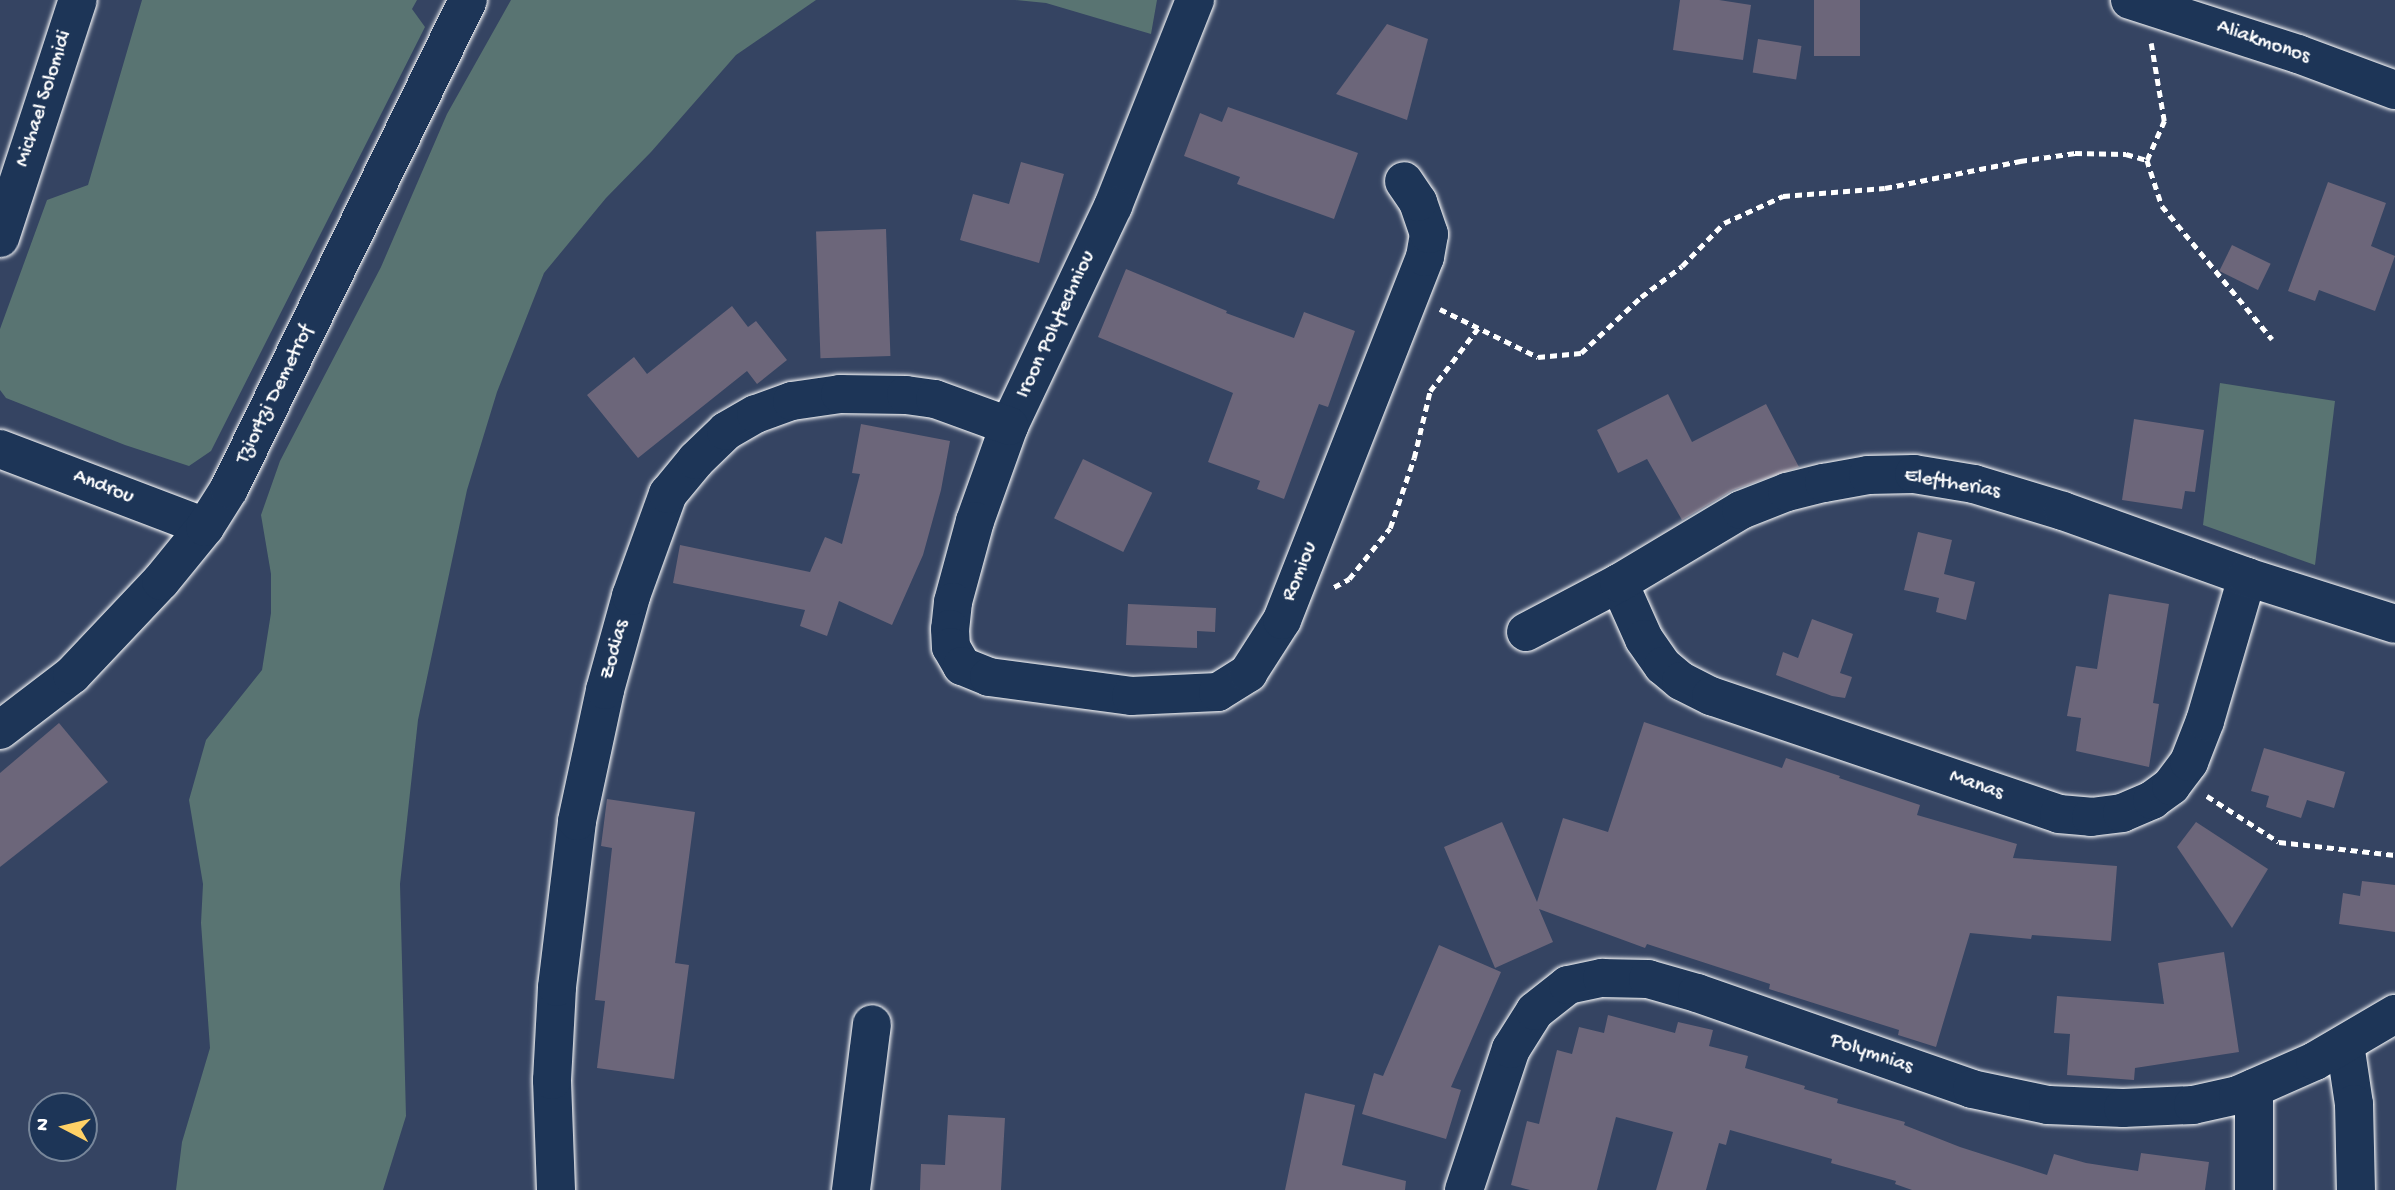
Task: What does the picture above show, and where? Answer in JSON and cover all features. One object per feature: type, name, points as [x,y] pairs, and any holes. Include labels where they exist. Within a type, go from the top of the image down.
[{"type":"street","name":"Michael Solomidi","points":[[0,238],[78,0]]},
{"type":"street","name":"Tziortzi Demetrof","points":[[0,730],[72,675],[161,581],[205,527],[257,438],[468,0]]},
{"type":"street","name":"Iroon Polytechniou","points":[[955,658],[950,629],[953,602],[975,521],[1009,426],[1113,206],[1195,0]]},
{"type":"street","name":"Aliakmonos","points":[[2136,2],[2298,54],[2395,90]]},
{"type":"street","name":"Romiou","points":[[955,658],[962,666],[989,677],[1075,691],[1131,696],[1202,694],[1229,687],[1248,673],[1273,639],[1286,610],[1425,257],[1429,234],[1418,202],[1404,181]]},
{"type":"street","name":"Zodias","points":[[556,1190],[552,1080],[557,987],[577,821],[605,690],[631,596],[668,494],[696,460],[726,431],[756,414],[792,401],[840,394],[906,395],[935,400],[1009,426]]},
{"type":"street","name":"Androu","points":[[0,449],[205,527]]},
{"type":"street","name":"Eleftherias","points":[[1526,632],[1619,583],[1741,510],[1787,492],[1868,475],[1914,474],[1975,484],[2063,511],[2247,578],[2395,624]]},
{"type":"street","name":"Manas","points":[[1619,583],[1644,639],[1663,666],[1681,681],[1711,696],[2059,814],[2091,817],[2122,813],[2152,800],[2171,786],[2189,762],[2205,721],[2247,578]]},
{"type":"street","name":"Polymnias","points":[[1464,1190],[1511,1049],[1535,1011],[1568,985],[1602,978],[1648,979],[1697,993],[1972,1089],[2048,1105],[2123,1108],[2193,1105],[2238,1095],[2315,1061],[2395,1014]]},
{"type":"street","points":[[851,1190],[872,1024]]},
{"type":"street","points":[[2345,1044],[2354,1104],[2356,1190]]},
{"type":"street","points":[[2254,1190],[2255,1088]]},
{"type":"path","points":[[2136,2],[2158,78],[2164,121],[2147,160],[2162,206],[2272,339]]},
{"type":"path","points":[[1411,294],[1538,357],[1581,353],[1641,298],[1682,266],[1724,223],[1783,196],[1885,188],[2075,153],[2126,154],[2147,160]]},
{"type":"path","points":[[1286,610],[1349,579],[1390,528],[1413,458],[1430,391],[1479,327]]},
{"type":"path","points":[[2178,777],[2279,842],[2395,855]]},
{"type":"green space","points":[[142,0],[417,0],[412,9],[425,27],[211,451],[189,466],[125,445],[6,398],[0,390],[0,329],[47,200],[88,185]]},
{"type":"green space","points":[[511,0],[816,0],[736,55],[651,152],[606,198],[544,273],[497,392],[467,490],[418,720],[400,884],[406,1116],[383,1190],[176,1190],[182,1142],[210,1048],[201,923],[203,884],[189,800],[206,740],[262,670],[271,613],[271,574],[261,515],[280,461],[381,267],[447,114]]},
{"type":"green space","points":[[1015,0],[1157,0],[1151,34],[1046,3]]},
{"type":"green space","points":[[2220,383],[2335,401],[2315,565],[2203,525]]},
{"type":"building","points":[[1680,0],[1719,0],[1751,5],[1743,60],[1673,50]]},
{"type":"building","points":[[1814,0],[1860,0],[1860,56],[1814,56]]},
{"type":"building","points":[[1387,24],[1428,39],[1407,120],[1336,94]]},
{"type":"building","points":[[1758,39],[1801,46],[1796,79],[1753,73]]},
{"type":"building","points":[[1228,107],[1358,153],[1334,219],[1237,184],[1240,177],[1184,156],[1200,113],[1222,122]]},
{"type":"building","points":[[1021,162],[1064,174],[1039,263],[960,240],[973,194],[1009,204]]},
{"type":"building","points":[[2328,182],[2386,203],[2371,246],[2395,256],[2375,311],[2319,290],[2315,301],[2288,291]]},
{"type":"building","points":[[886,229],[890,356],[820,358],[816,231]]},
{"type":"building","points":[[2232,245],[2271,264],[2258,290],[2219,271]]},
{"type":"building","points":[[1126,269],[1227,311],[1226,313],[1294,338],[1304,312],[1355,331],[1328,407],[1319,404],[1284,499],[1257,489],[1260,481],[1208,462],[1233,393],[1098,337]]},
{"type":"building","points":[[732,306],[748,327],[756,321],[787,360],[757,384],[747,371],[638,458],[587,395],[634,357],[647,374]]},
{"type":"building","points":[[1668,394],[1692,442],[1766,404],[1799,467],[1733,490],[1682,520],[1647,459],[1618,473],[1597,430]]},
{"type":"building","points":[[2134,419],[2204,430],[2195,492],[2185,491],[2182,509],[2122,500]]},
{"type":"building","points":[[861,424],[950,441],[941,490],[923,555],[892,625],[839,601],[827,636],[800,626],[805,610],[673,583],[680,545],[810,572],[825,537],[842,544],[860,474],[852,473]]},
{"type":"building","points":[[1083,459],[1152,493],[1123,552],[1054,518]]},
{"type":"building","points":[[1918,532],[1952,540],[1944,574],[1975,582],[1966,620],[1936,612],[1939,598],[1904,590]]},
{"type":"building","points":[[2109,594],[2169,604],[2153,703],[2159,704],[2149,767],[2076,751],[2081,718],[2067,716],[2076,666],[2097,669]]},
{"type":"building","points":[[1128,604],[1216,608],[1215,632],[1197,631],[1197,648],[1126,645]]},
{"type":"building","points":[[1812,619],[1853,634],[1840,673],[1852,677],[1845,698],[1832,696],[1776,675],[1783,652],[1798,658]]},
{"type":"building","points":[[1644,722],[1782,768],[1786,758],[1920,805],[1917,815],[2017,844],[2013,858],[2117,866],[2111,941],[2032,935],[2031,939],[1970,933],[1936,1047],[1898,1035],[1899,1030],[1769,989],[1770,984],[1647,944],[1645,948],[1539,909],[1553,942],[1495,968],[1444,847],[1502,822],[1537,902],[1563,818],[1608,832]]},
{"type":"building","points":[[59,723],[108,782],[0,867],[0,773]]},
{"type":"building","points":[[2264,748],[2345,772],[2334,808],[2307,800],[2301,818],[2266,807],[2269,796],[2251,791]]},
{"type":"building","points":[[607,799],[695,812],[675,963],[689,965],[674,1079],[597,1068],[605,1001],[595,1000],[612,848],[601,846]]},
{"type":"building","points":[[2196,822],[2268,869],[2232,928],[2177,847]]},
{"type":"building","points":[[2362,881],[2395,885],[2395,932],[2339,924],[2343,893],[2360,896]]},
{"type":"building","points":[[1439,945],[1501,972],[1451,1087],[1461,1090],[1446,1139],[1362,1114],[1374,1073],[1383,1076]]},
{"type":"building","points":[[2224,952],[2239,1052],[2135,1068],[2134,1080],[2067,1075],[2070,1034],[2054,1033],[2057,996],[2164,1004],[2158,963]]},
{"type":"building","points":[[1608,1015],[1675,1033],[1678,1022],[1713,1030],[1709,1046],[1748,1056],[1745,1068],[1805,1086],[1804,1089],[1838,1099],[1837,1103],[1905,1122],[1904,1125],[1960,1147],[2047,1175],[2054,1154],[2086,1163],[2138,1171],[2141,1153],[2209,1162],[2205,1190],[1912,1190],[1895,1184],[1896,1181],[1831,1163],[1832,1159],[1730,1130],[1726,1145],[1719,1143],[1706,1190],[1656,1190],[1673,1132],[1616,1117],[1597,1190],[1530,1190],[1511,1185],[1527,1121],[1539,1124],[1557,1050],[1572,1054],[1579,1027],[1604,1033]]},
{"type":"building","points":[[1305,1093],[1355,1105],[1342,1165],[1406,1181],[1405,1190],[1285,1190]]},
{"type":"building","points":[[948,1115],[1005,1118],[1001,1190],[920,1190],[921,1164],[945,1165]]}]
